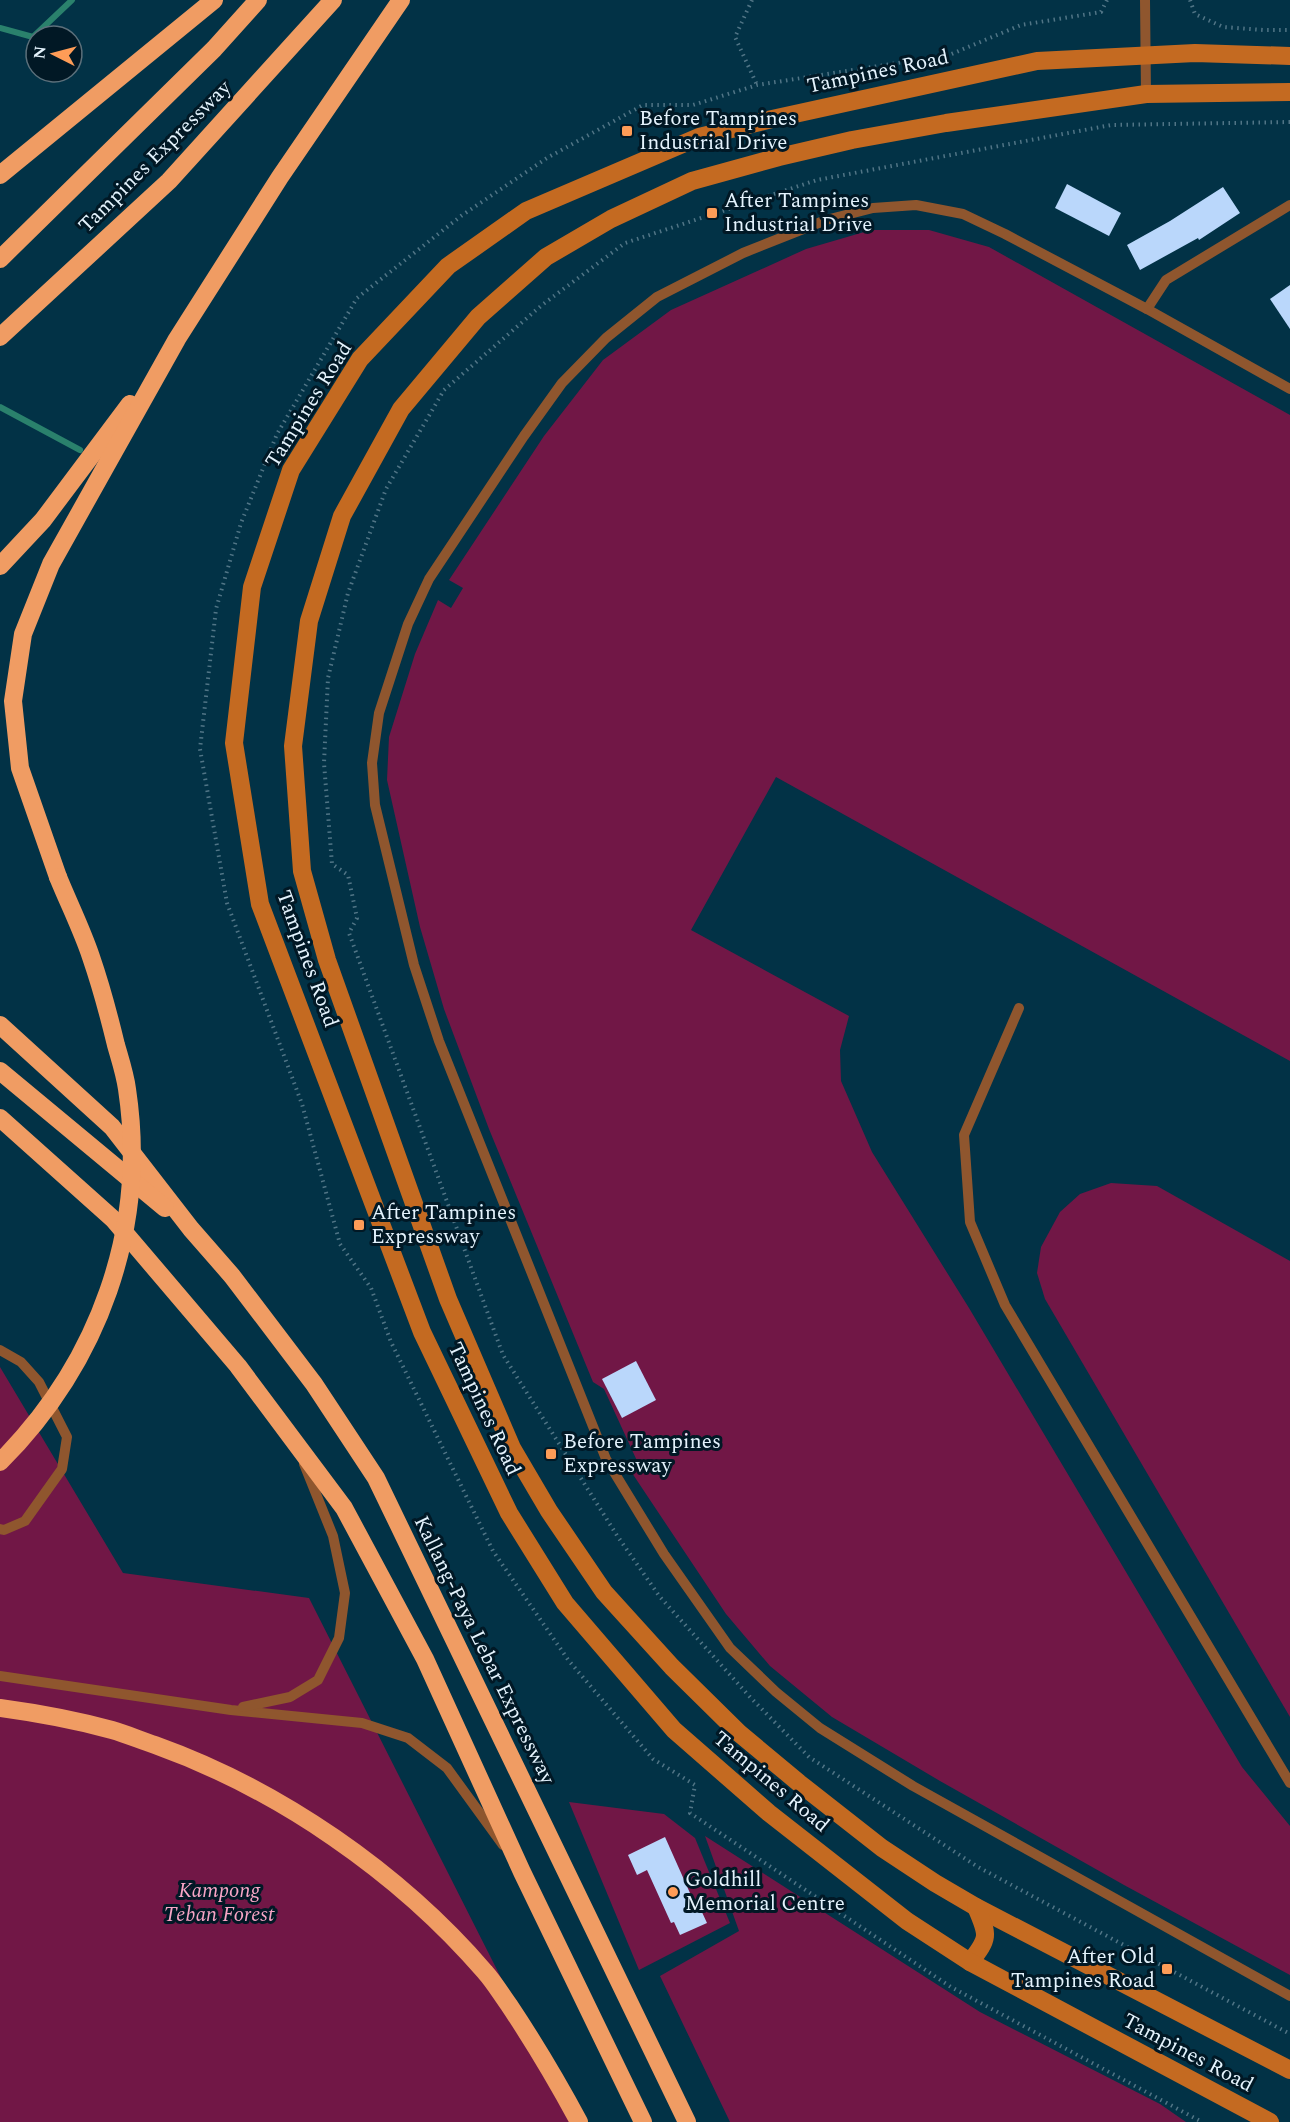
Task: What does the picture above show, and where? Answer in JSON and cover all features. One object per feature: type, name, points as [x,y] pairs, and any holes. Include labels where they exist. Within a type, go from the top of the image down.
[{"type":"highway","points":[[0,176],[9,160],[214,0]]},
{"type":"highway","name":"Tampines Expressway","points":[[0,259],[214,50],[258,0]]},
{"type":"highway","name":"Tampines Expressway","points":[[0,337],[169,181],[333,0]]},
{"type":"highway","points":[[0,1462],[27,1435],[67,1377],[102,1311],[121,1251],[132,1186],[132,1131],[127,1087],[91,957],[58,878],[20,768],[14,701],[23,634],[51,564],[177,339],[280,177],[401,0]]},
{"type":"highway","points":[[0,566],[54,506],[177,339]]},
{"type":"highway","points":[[0,1025],[112,1127],[191,1229]]},
{"type":"highway","points":[[0,1071],[191,1229]]},
{"type":"highway","points":[[4,1122],[113,1219],[238,1365],[344,1508],[425,1659],[522,1872],[643,2122]]},
{"type":"highway","name":"Kallang-Paya Lebar Expressway","points":[[191,1229],[232,1276],[314,1384],[376,1478],[687,2122]]},
{"type":"highway","points":[[0,1708],[34,1712],[113,1730],[186,1756],[253,1787],[349,1847],[433,1918],[486,1972],[539,2049],[579,2122]]},
{"type":"main road","name":"Tampines Road","points":[[1270,2122],[970,1962],[907,1921],[769,1813],[674,1730],[565,1603],[509,1513],[422,1332],[260,904],[234,743],[252,587],[291,470],[360,359],[448,266],[526,211],[699,137],[1037,61],[1195,53],[1290,56]]},
{"type":"main road","name":"Tampines Road","points":[[1290,92],[1146,94],[946,123],[779,157],[692,181],[611,219],[546,257],[478,317],[401,409],[342,516],[309,621],[292,746],[302,871],[327,960],[448,1299],[512,1448],[549,1511],[604,1592],[672,1667],[739,1733],[882,1848],[976,1907],[1290,2070]]},
{"type":"main road","points":[[970,1962],[985,1943],[985,1930],[976,1907]]},
{"type":"lane","points":[[1145,0],[1146,94]]},
{"type":"lane","points":[[1290,389],[1147,309],[1016,239],[963,214],[916,205],[873,208],[826,220],[743,253],[657,297],[606,338],[562,383],[429,579],[408,624],[379,712],[372,763],[375,805],[414,965],[439,1041],[606,1459],[664,1554],[730,1648],[776,1692],[820,1728],[913,1786],[1290,1996]]},
{"type":"lane","points":[[1147,309],[1166,280],[1290,206]]},
{"type":"lane","points":[[1019,1008],[964,1135],[970,1222],[1005,1305],[1290,1783]]},
{"type":"lane","points":[[0,1350],[21,1362],[39,1382],[68,1437],[63,1469],[26,1521],[4,1530],[0,1529]]},
{"type":"lane","points":[[231,1710],[290,1697],[318,1680],[339,1638],[345,1593],[333,1536],[296,1445]]},
{"type":"lane","points":[[0,1676],[231,1710],[362,1723],[408,1738],[447,1768],[522,1872]]},
{"type":"path","points":[[752,0],[735,37],[757,85]]},
{"type":"path","points":[[547,158],[643,105],[693,105],[757,85],[949,55],[1021,25],[1101,12],[1107,0]]},
{"type":"path","points":[[1190,0],[1195,14],[1223,27],[1290,30]]},
{"type":"path","points":[[1290,122],[1112,125],[817,180],[625,243],[542,305],[444,390],[386,489],[348,593],[328,678],[324,763],[332,864],[348,875],[357,918],[349,933],[503,1355],[618,1537],[660,1597],[750,1697],[809,1756],[978,1868],[1290,2034]]},
{"type":"path","points":[[391,1342],[493,1551],[569,1661],[653,1759],[695,1785],[690,1814],[951,1987],[1202,2122]]},
{"type":"green space","points":[[871,230],[929,230],[989,247],[1290,415],[1290,1061],[776,777],[691,930],[849,1016],[840,1050],[841,1081],[872,1152],[969,1308],[1242,1767],[1290,1826],[1290,1975],[1124,1885],[832,1717],[770,1666],[726,1614],[632,1473],[638,1463],[604,1389],[593,1382],[489,1129],[444,1009],[420,927],[387,780],[389,737],[415,654],[438,600],[451,608],[463,588],[449,580],[544,436],[603,360],[671,310],[806,249]]},
{"type":"green space","points":[[1111,1183],[1157,1186],[1290,1261],[1290,1717],[1045,1299],[1037,1273],[1041,1247],[1060,1212],[1080,1194]]},
{"type":"green space","name":"Kampong Teban Forest","points":[[0,1367],[123,1573],[309,1598],[574,2122],[0,2122]]},
{"type":"green space","points":[[569,1802],[664,1814],[695,1838],[730,1923],[639,1970]]},
{"type":"green space","points":[[705,1836],[980,2012],[1160,2104],[1186,2122],[730,2122],[660,1976],[739,1931]]},
{"type":"building","points":[[1067,184],[1121,213],[1109,236],[1055,208]]},
{"type":"building","points":[[1223,187],[1240,213],[1199,240],[1198,238],[1140,270],[1127,245]]},
{"type":"building","points":[[1290,285],[1290,329],[1270,299]]},
{"type":"building","points":[[636,1361],[656,1400],[622,1418],[602,1379]]},
{"type":"building","name":"Goldhill Memorial Centre","points":[[665,1837],[698,1911],[701,1910],[707,1923],[680,1935],[674,1922],[671,1923],[647,1870],[637,1875],[628,1855]]},
{"type":"waterway","points":[[0,28],[33,37],[72,0]]},
{"type":"waterway","points":[[0,407],[80,450]]},
{"type":"place","name":"Before Tampines Industrial Drive","points":[[627,131]]},
{"type":"place","name":"After Tampines Industrial Drive","points":[[712,213]]},
{"type":"place","name":"After Tampines Expressway","points":[[359,1225]]},
{"type":"place","name":"Before Tampines Expressway","points":[[551,1454]]},
{"type":"place","name":"Goldhill Memorial Centre","points":[[673,1892]]},
{"type":"place","name":"After Old Tampines Road","points":[[1167,1969]]}]
